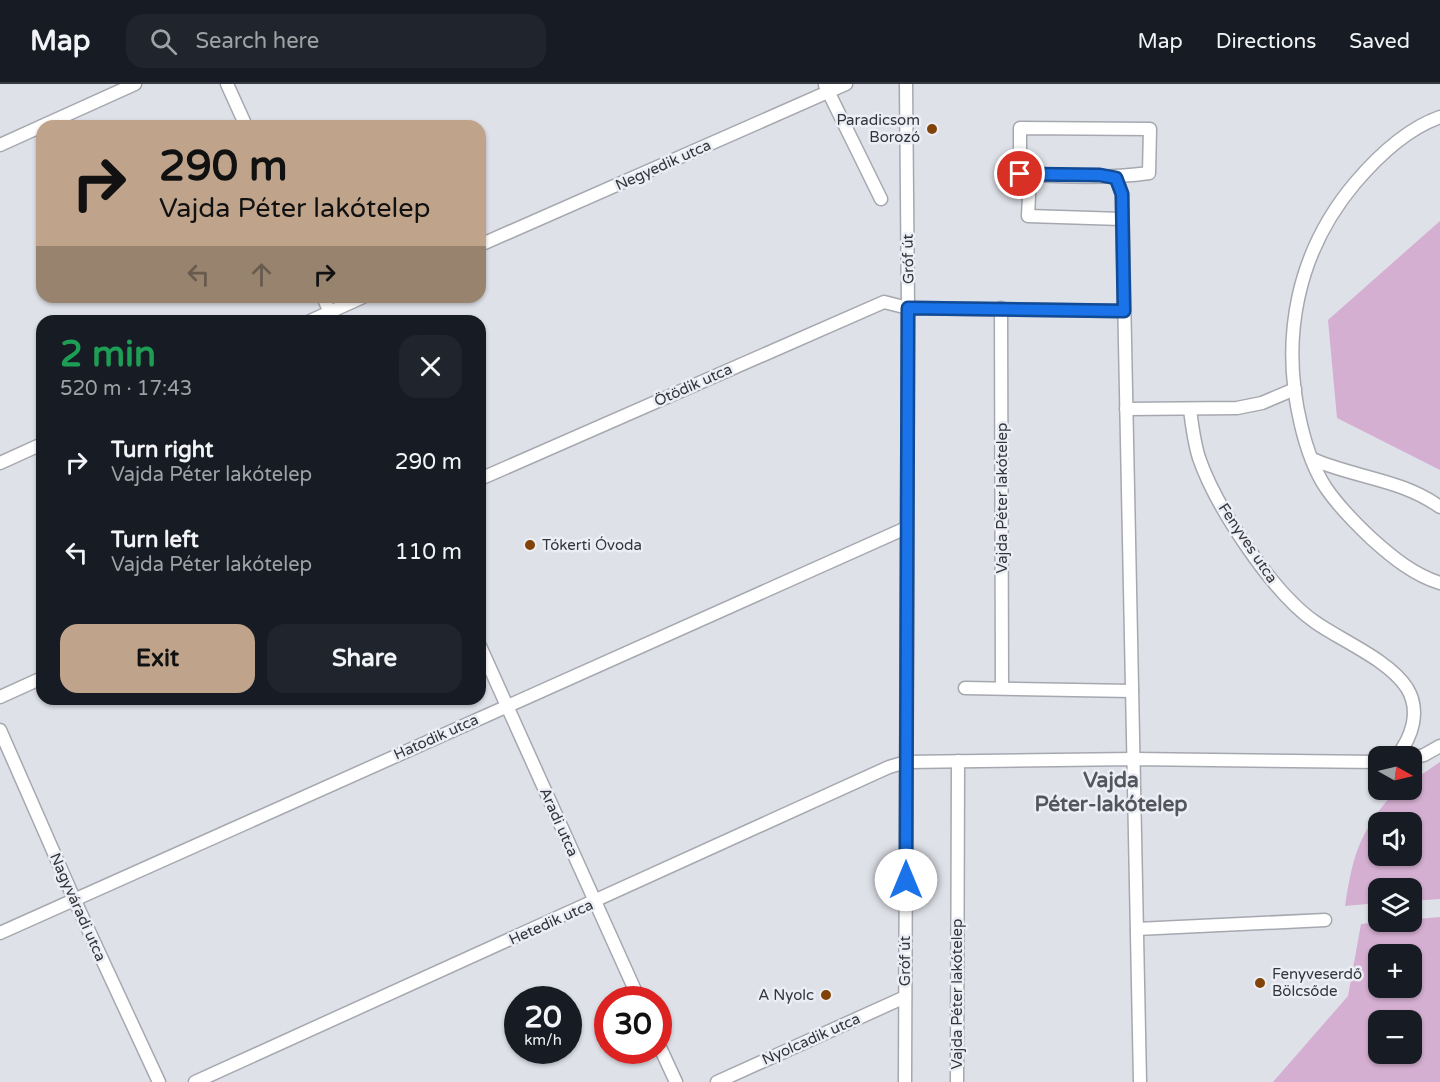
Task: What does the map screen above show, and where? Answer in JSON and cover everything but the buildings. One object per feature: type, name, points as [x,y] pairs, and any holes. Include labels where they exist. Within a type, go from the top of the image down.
[{"type":"street","points":[[55,120],[135,84]]},
{"type":"street","points":[[227,84],[243,120]]},
{"type":"street","name":"Negyedik utca","points":[[486,242],[826,88],[846,84]]},
{"type":"street","name":"Gróf út","points":[[905,1082],[908,308],[906,84]]},
{"type":"street","points":[[826,88],[881,199]]},
{"type":"street","points":[[1440,117],[1397,141],[1367,169],[1340,201],[1318,235],[1304,269],[1294,313],[1291,358],[1307,447],[1325,487],[1358,526],[1392,556],[1429,579],[1440,583]]},
{"type":"street","points":[[1020,128],[1150,129],[1149,173],[1116,178],[1100,175],[1020,174],[1020,128]]},
{"type":"street","points":[[0,145],[36,129]]},
{"type":"street","points":[[1029,175],[1028,216],[1122,219]]},
{"type":"street","points":[[1116,178],[1122,194],[1140,1082]]},
{"type":"street","name":"Ötödik utca","points":[[486,476],[884,302],[908,308]]},
{"type":"street","points":[[334,315],[353,303]]},
{"type":"street","points":[[908,308],[1124,311]]},
{"type":"street","name":"Vajda Péter lakótelep","points":[[1001,308],[1002,688]]},
{"type":"street","points":[[1126,409],[1237,408],[1262,403],[1295,389]]},
{"type":"street","name":"Fenyves utca","points":[[1190,409],[1193,438],[1200,460],[1220,502],[1254,555],[1282,592],[1311,620],[1394,672],[1408,690],[1414,707],[1413,729],[1405,746]]},
{"type":"street","points":[[0,463],[36,447]]},
{"type":"street","points":[[1312,459],[1337,470],[1397,483],[1421,494],[1440,507]]},
{"type":"street","name":"Hatodik utca","points":[[0,933],[906,528]]},
{"type":"street","name":"Aradi utca","points":[[486,659],[633,986]]},
{"type":"street","points":[[0,697],[36,681]]},
{"type":"street","points":[[965,688],[1132,691]]},
{"type":"street","name":"Nagyváradi utca","points":[[0,730],[75,901],[159,1082]]},
{"type":"street","points":[[1422,756],[1440,746]]},
{"type":"street","points":[[906,762],[1134,759],[1368,762]]},
{"type":"street","name":"Hetedik utca","points":[[195,1082],[889,767],[906,762]]},
{"type":"street","name":"Vajda Péter lakótelep","points":[[957,1082],[958,762]]},
{"type":"street","points":[[1137,929],[1325,920]]},
{"type":"street","name":"Nyolcadik utca","points":[[717,1082],[905,997]]},
{"type":"street","points":[[668,1064],[676,1082]]},
{"type":"shaded area","points":[[1440,221],[1440,470],[1337,418],[1328,320]]},
{"type":"shaded area","points":[[1440,762],[1440,899],[1422,900],[1422,878],[1368,878],[1368,904],[1345,906],[1355,857],[1368,828],[1368,866],[1422,866],[1422,812],[1379,812],[1388,800],[1422,800],[1422,774]]},
{"type":"shaded area","points":[[1440,917],[1440,1082],[1273,1082],[1348,996],[1361,924],[1368,923],[1368,932],[1422,932],[1422,919]]},
{"type":"place","name":"Paradicsom Borozó","points":[[932,129]]},
{"type":"place","name":"Tókerti Óvoda","points":[[530,545]]},
{"type":"place","name":"Fenyveserdő Bölcsőde","points":[[1260,983]]},
{"type":"place","name":"A Nyolc","points":[[826,995]]},
{"type":"district","name":"Vajda Péter-lakótelep","points":[[1111,792]]},
{"type":"route","points":[[906,880],[908,308],[1124,311],[1122,194],[1116,178],[1100,175],[1020,174]]}]
